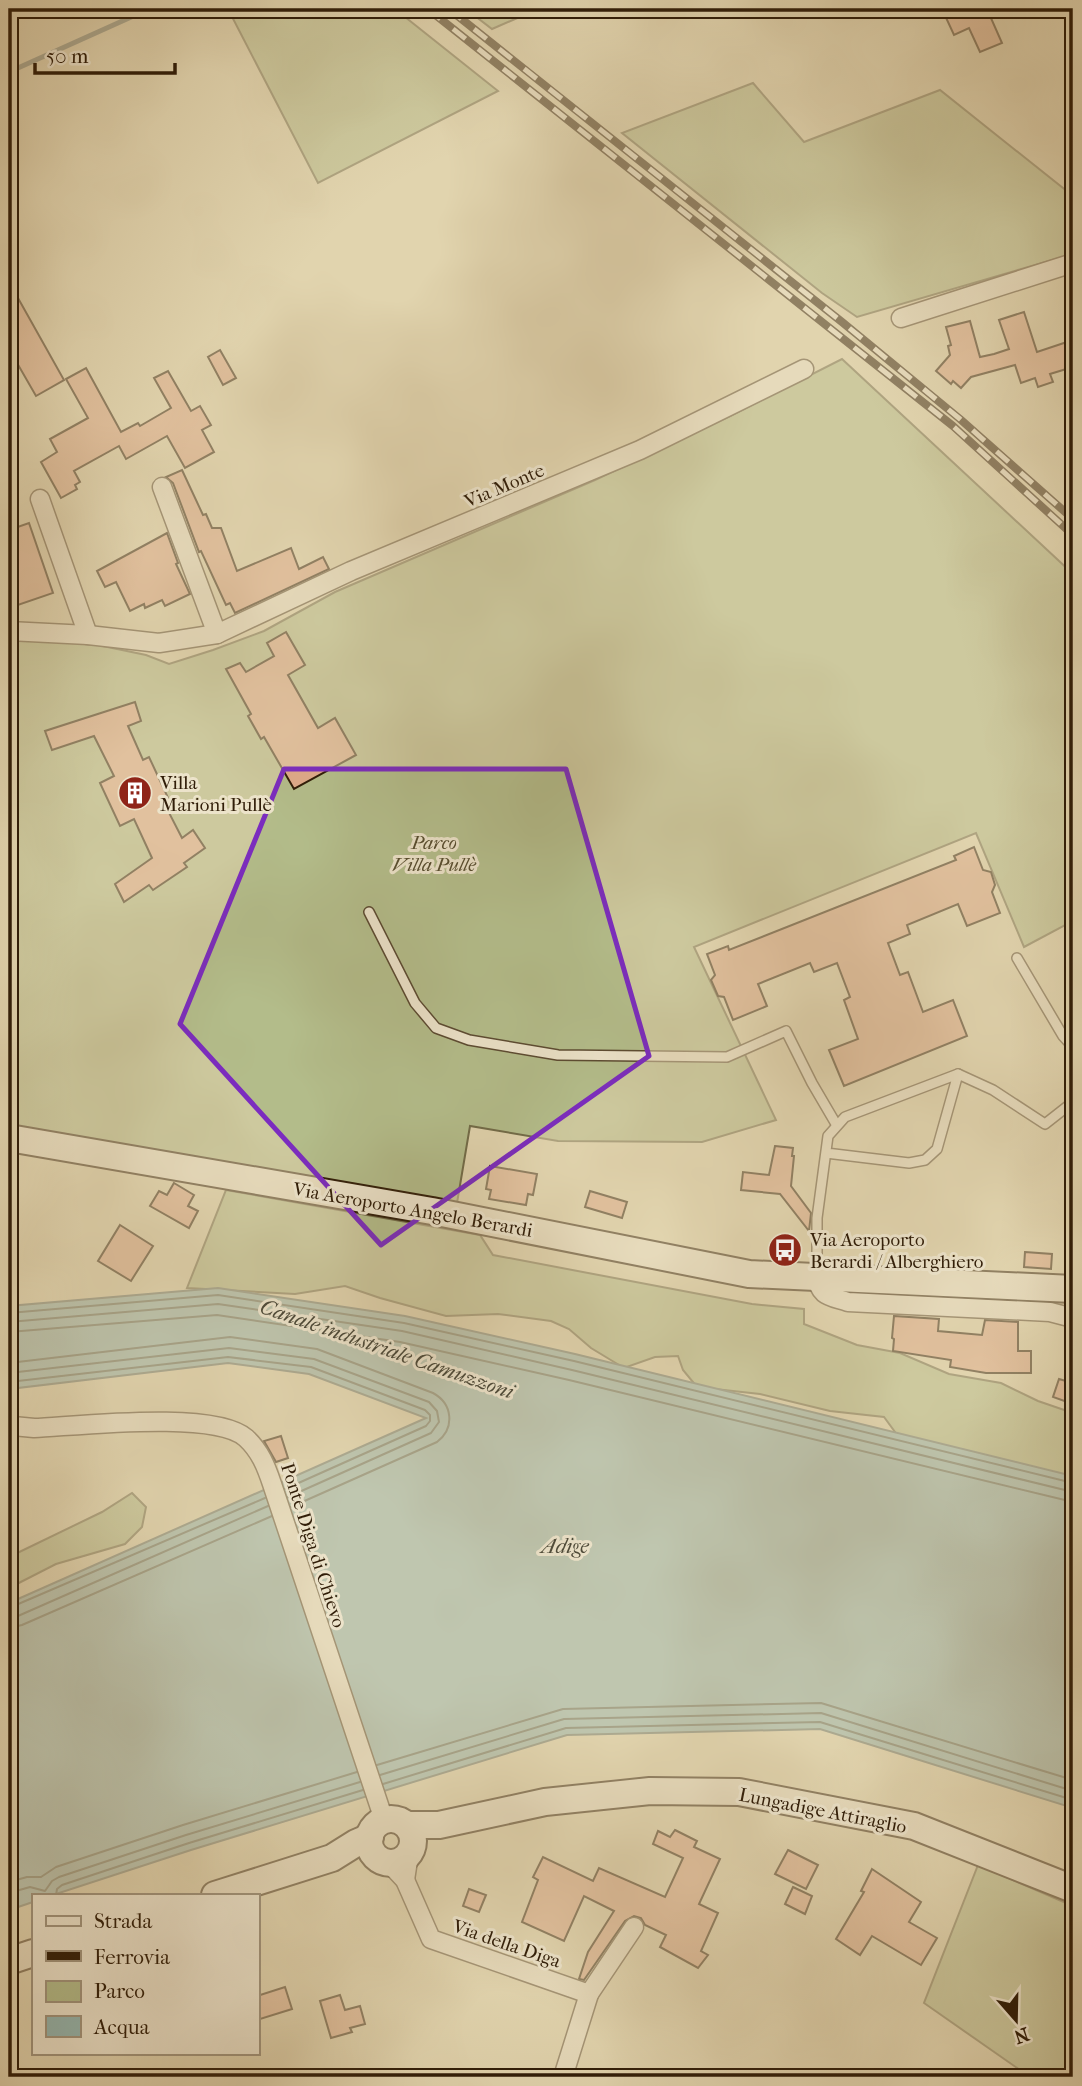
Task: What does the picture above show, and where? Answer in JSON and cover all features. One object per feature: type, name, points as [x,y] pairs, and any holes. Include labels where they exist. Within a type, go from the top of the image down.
[{"type":"street","points":[[901,318],[1073,263]]},
{"type":"street","name":"Via Monte","points":[[9,632],[88,635],[159,643],[217,634],[351,571],[640,450],[804,369]]},
{"type":"street","points":[[162,488],[217,634]]},
{"type":"street","points":[[40,499],[88,635]]},
{"type":"street","name":"Via Aeroporto Angelo Berardi","points":[[9,1138],[432,1211],[749,1274],[1073,1289]]},
{"type":"street","points":[[817,1276],[818,1287],[825,1295],[848,1302],[1050,1312],[1073,1318]]},
{"type":"street","name":"Ponte Diga di Chievo","points":[[9,1422],[13,1426],[34,1428],[203,1423],[244,1436],[263,1457],[393,1843]]},
{"type":"street","name":"Lungadige Attiraglio","points":[[218,1894],[332,1858],[393,1843],[439,1825],[545,1802],[650,1791],[739,1792],[914,1826],[1073,1889]]},
{"type":"street","name":"Via della Diga","points":[[393,1843],[431,1939],[590,1994]]},
{"type":"street","points":[[563,2077],[590,1994],[635,1927]]},
{"type":"street","points":[[9,1961],[32,1953]]},
{"type":"lane","points":[[369,912],[415,1003],[436,1027],[469,1040],[558,1055],[601,1056],[727,1057],[786,1031],[836,1124]]},
{"type":"lane","points":[[1017,958],[1063,1036],[1073,1047]]},
{"type":"lane","points":[[826,1153],[909,1163],[925,1160],[937,1149],[958,1073]]},
{"type":"lane","points":[[817,1276],[817,1218],[828,1136],[845,1117],[958,1073],[993,1090],[1045,1124],[1073,1102]]},
{"type":"highlighted area","points":[[284,769],[566,769],[649,1056],[381,1245],[180,1024]]},
{"type":"green space","points":[[228,9],[395,9],[498,91],[318,183]]},
{"type":"green space","points":[[466,9],[538,9],[492,29]]},
{"type":"green space","points":[[753,83],[804,142],[940,90],[1073,196],[1073,254],[857,317],[822,293],[622,133]]},
{"type":"green space","name":"Parco Villa Pullè","points":[[842,359],[1073,574],[1073,921],[1024,947],[976,833],[694,947],[776,1120],[702,1142],[558,1141],[470,1126],[457,1203],[26,1133],[9,1125],[9,636],[98,645],[146,655],[169,664],[213,650],[264,631],[335,592],[595,480]]},
{"type":"green space","points":[[226,1190],[480,1235],[493,1255],[752,1304],[804,1309],[804,1324],[857,1345],[900,1353],[949,1374],[1001,1383],[1038,1401],[1073,1413],[1073,1515],[906,1447],[884,1417],[830,1411],[760,1394],[697,1387],[683,1370],[678,1356],[655,1357],[624,1368],[591,1348],[569,1329],[551,1321],[498,1314],[446,1316],[345,1286],[295,1294],[187,1288]]},
{"type":"green space","points":[[132,1493],[146,1507],[142,1527],[125,1544],[56,1564],[9,1588],[9,1557],[102,1512]]},
{"type":"green space","points":[[978,1865],[1073,1906],[1073,2077],[1030,2077],[924,2003]]},
{"type":"water","name":"Adige","points":[[218,1288],[405,1316],[575,1354],[1073,1476],[1073,1808],[820,1729],[567,1735],[56,1894],[32,1894],[32,1902],[9,1910],[9,1603],[426,1418],[309,1374],[228,1363],[9,1389],[9,1306]]},
{"type":"building","points":[[942,9],[987,9],[1002,43],[980,52],[969,28],[954,35]]},
{"type":"building","points":[[9,282],[64,380],[36,396],[9,349]]},
{"type":"building","points":[[1024,312],[1037,352],[1073,340],[1073,367],[1050,374],[1053,382],[1038,387],[1035,378],[1021,383],[1015,365],[971,377],[961,388],[953,381],[951,384],[936,371],[950,355],[948,346],[951,345],[946,327],[970,321],[980,357],[1009,349],[999,320]]},
{"type":"building","points":[[220,350],[236,378],[223,385],[208,357]]},
{"type":"building","points":[[86,368],[121,432],[138,423],[140,426],[171,408],[154,378],[168,371],[191,411],[200,406],[211,425],[202,430],[214,452],[185,468],[167,436],[126,459],[119,446],[74,471],[80,482],[75,485],[77,489],[61,498],[41,462],[57,452],[50,439],[88,418],[66,379]]},
{"type":"building","points":[[182,470],[203,515],[206,514],[212,528],[221,528],[237,571],[291,548],[299,569],[323,557],[329,569],[235,613],[230,603],[226,605],[201,551],[199,552],[173,483],[166,477]]},
{"type":"building","points":[[29,523],[53,593],[12,607],[9,597],[9,530]]},
{"type":"building","points":[[167,533],[178,563],[176,564],[190,594],[165,606],[162,600],[130,611],[116,582],[105,587],[97,571]]},
{"type":"building","points":[[286,632],[305,665],[288,675],[318,728],[335,718],[356,755],[294,789],[264,737],[261,739],[248,716],[251,714],[226,669],[240,663],[246,672],[274,656],[267,643]]},
{"type":"building","name":"Villa Marioni Pullè","points":[[135,702],[141,721],[128,726],[143,760],[149,757],[170,802],[165,805],[182,838],[193,830],[205,848],[184,863],[187,867],[153,890],[149,885],[124,902],[115,884],[152,858],[134,819],[120,826],[100,783],[114,776],[94,736],[52,750],[45,731]]},
{"type":"building","points":[[974,847],[983,870],[991,872],[995,885],[992,892],[1000,913],[967,926],[958,904],[907,925],[910,934],[888,943],[900,975],[908,972],[923,1012],[953,1000],[967,1036],[844,1086],[829,1050],[858,1039],[844,1000],[850,997],[837,963],[814,972],[810,963],[758,984],[767,1006],[733,1020],[724,997],[718,996],[711,980],[715,975],[707,954],[728,946],[729,950],[956,860],[954,856]]},
{"type":"building","points":[[775,1146],[793,1148],[791,1186],[811,1213],[809,1231],[780,1194],[741,1190],[743,1172],[769,1175]]},
{"type":"building","points":[[490,1166],[537,1174],[533,1195],[528,1194],[526,1205],[489,1199],[491,1190],[486,1189]]},
{"type":"building","points":[[174,1183],[194,1195],[188,1206],[198,1211],[189,1228],[150,1206],[159,1191],[167,1195]]},
{"type":"building","points":[[590,1191],[627,1202],[622,1218],[585,1207]]},
{"type":"building","points":[[120,1225],[153,1246],[131,1281],[98,1261]]},
{"type":"building","points":[[1025,1252],[1052,1254],[1051,1269],[1024,1267]]},
{"type":"building","points":[[894,1316],[939,1319],[938,1331],[982,1335],[985,1320],[1018,1322],[1018,1351],[1031,1351],[1031,1373],[986,1373],[950,1367],[951,1360],[893,1351]]},
{"type":"building","points":[[1059,1379],[1073,1383],[1073,1404],[1053,1397]]},
{"type":"building","points":[[281,1436],[288,1458],[276,1462],[264,1441]]},
{"type":"building","points":[[675,1830],[697,1841],[694,1847],[720,1859],[699,1904],[718,1913],[701,1951],[708,1955],[698,1968],[660,1947],[666,1935],[645,1925],[641,1918],[634,1916],[625,1921],[584,1980],[579,1979],[588,1952],[614,1911],[584,1896],[564,1941],[522,1922],[538,1880],[533,1877],[543,1857],[593,1881],[599,1868],[665,1897],[683,1858],[653,1844],[658,1831],[670,1837]]},
{"type":"building","points":[[788,1850],[818,1865],[806,1889],[775,1874]]},
{"type":"building","points":[[872,1869],[921,1902],[909,1922],[937,1938],[921,1965],[872,1936],[860,1955],[836,1939],[864,1892],[861,1891]]},
{"type":"building","points":[[793,1887],[812,1896],[805,1914],[785,1904]]},
{"type":"building","points":[[469,1889],[486,1895],[479,1912],[463,1906]]},
{"type":"building","points":[[285,1987],[292,2009],[259,2019],[259,1995]]},
{"type":"building","points":[[340,1995],[345,2010],[360,2006],[365,2024],[350,2028],[352,2032],[331,2038],[320,2001]]},
{"type":"waterway","points":[[9,72],[149,9]]},
{"type":"railway","points":[[428,9],[953,426],[1073,535]]},
{"type":"railway","points":[[449,9],[842,322],[960,419],[1073,519]]},
{"type":"place","name":"Villa Marioni Pullè","points":[[135,793]]},
{"type":"place","name":"Via Aeroporto Berardi / Alberghiero","points":[[785,1250]]},
{"type":"water label","name":"Canale industriale Camuzzoni","points":[[387,1349]]}]
